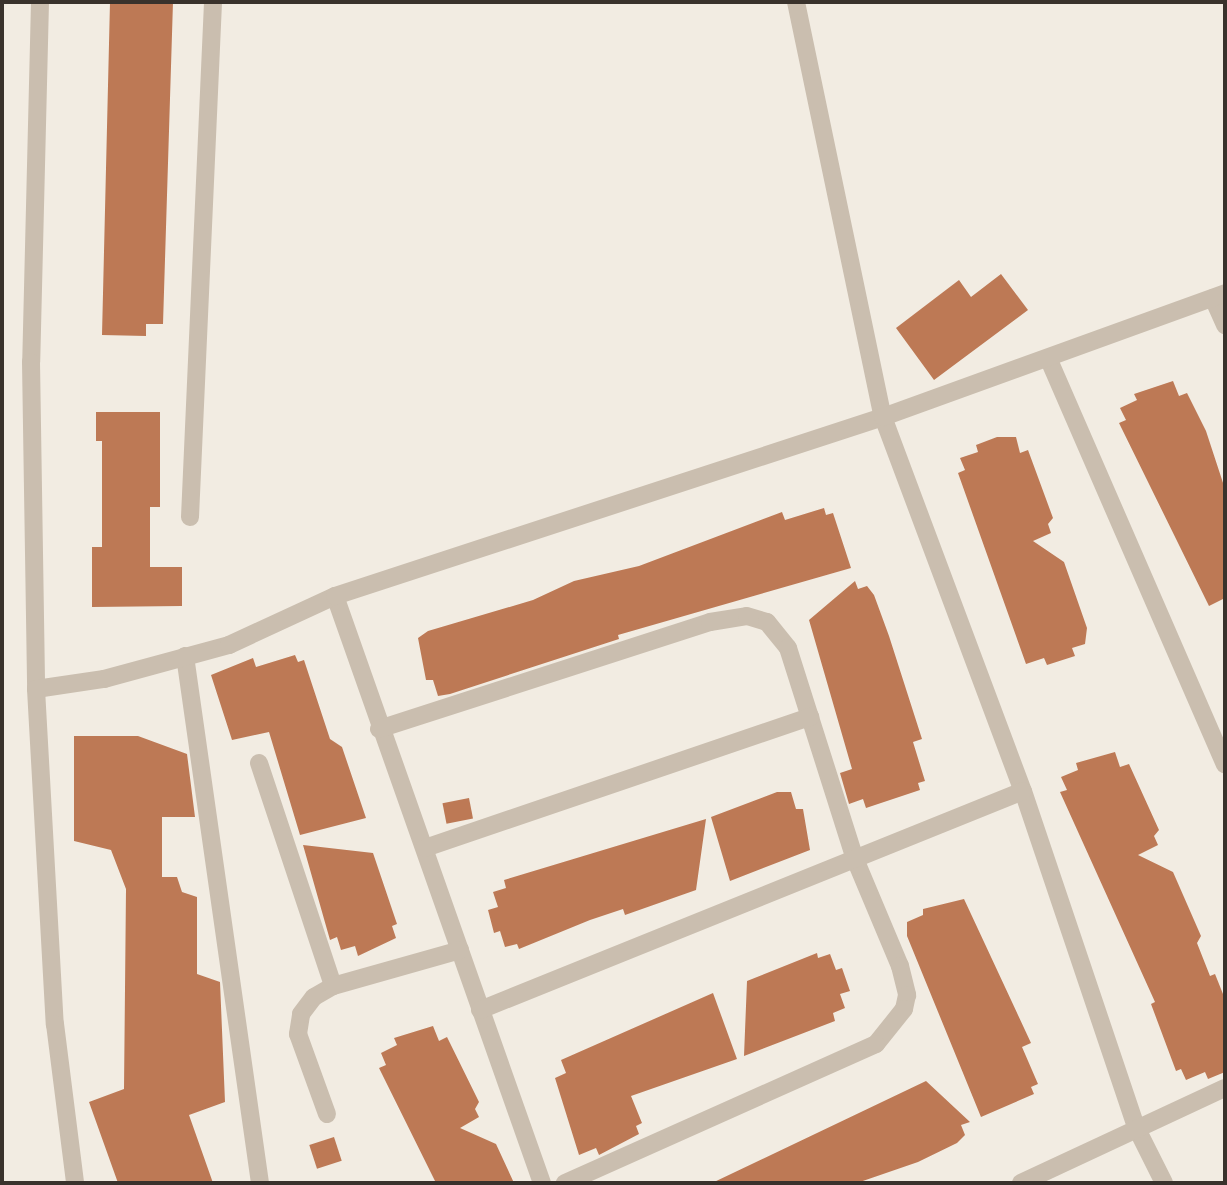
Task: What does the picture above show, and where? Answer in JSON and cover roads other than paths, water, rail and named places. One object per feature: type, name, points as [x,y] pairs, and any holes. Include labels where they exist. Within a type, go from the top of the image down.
[{"type":"street","points":[[40,2],[31,362],[36,689],[55,1024],[75,1183]]},
{"type":"street","points":[[190,517],[213,2]]},
{"type":"street","points":[[796,2],[883,417],[1023,791],[1138,1129],[1164,1183]]},
{"type":"street","points":[[36,689],[104,679],[229,645],[335,596],[883,417],[1049,360],[1219,295],[1225,325]]},
{"type":"street","points":[[1049,360],[1225,764]]},
{"type":"street","points":[[335,596],[379,729],[425,848],[542,1183]]},
{"type":"street","points":[[379,729],[710,622],[747,617],[778,629],[810,717],[855,859],[907,995],[894,1028],[876,1044],[565,1183]]},
{"type":"street","points":[[185,656],[260,1183]]},
{"type":"street","points":[[425,848],[810,717]]},
{"type":"street","points":[[259,763],[333,986]]},
{"type":"street","points":[[480,1010],[1023,791]]},
{"type":"street","points":[[327,1114],[298,1034],[301,1014],[314,997],[333,986],[460,950]]},
{"type":"street","points":[[1021,1183],[1225,1088]]}]
